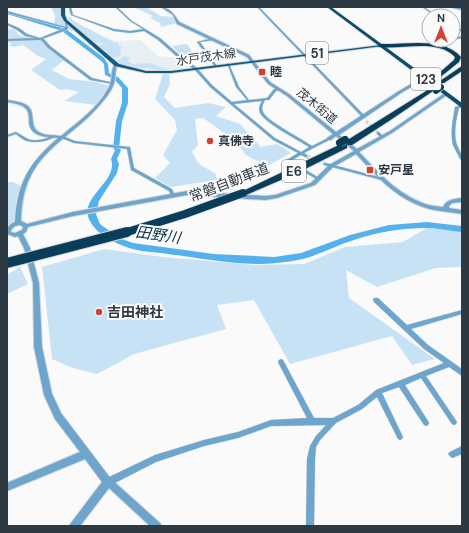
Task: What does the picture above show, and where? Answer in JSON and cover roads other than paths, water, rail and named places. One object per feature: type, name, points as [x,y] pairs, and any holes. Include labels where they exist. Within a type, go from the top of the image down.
[{"type":"highway","name":"123","points":[[329,7],[462,106]]},
{"type":"highway","points":[[381,46],[421,43]]},
{"type":"highway","points":[[381,46],[438,46],[450,50],[456,54],[458,57],[456,61],[433,85]]},
{"type":"highway","points":[[390,52],[388,49],[389,47],[400,46]]},
{"type":"highway","name":"常磐自動車道","points":[[344,141],[357,138],[390,118],[462,64]]},
{"type":"highway","name":"常磐自動車道","points":[[7,263],[148,227],[292,172],[462,68]]},
{"type":"highway","points":[[433,85],[462,74]]},
{"type":"highway","name":"常磐自動車道","points":[[7,257],[80,240],[241,191]]},
{"type":"main road","points":[[63,7],[63,15],[68,22]]},
{"type":"main road","name":"水戸茂木線","points":[[68,22],[116,64],[131,70],[153,72],[381,46]]},
{"type":"street","points":[[70,7],[72,15],[112,30],[130,32],[144,30]]},
{"type":"street","points":[[116,7],[131,21],[159,39],[184,61],[195,68],[211,86],[274,139],[306,156]]},
{"type":"street","name":"茂木街道","points":[[162,7],[174,15],[178,22],[182,25],[243,53],[253,61],[270,83],[288,95],[356,151],[382,179],[400,194],[417,203],[462,212]]},
{"type":"street","points":[[258,7],[364,119]]},
{"type":"street","points":[[454,7],[462,9]]},
{"type":"street","points":[[7,12],[65,29]]},
{"type":"street","points":[[65,29],[68,22]]},
{"type":"street","points":[[7,24],[20,30],[26,35],[40,39],[91,80],[113,79]]},
{"type":"street","points":[[7,40],[40,39],[65,29]]},
{"type":"street","points":[[213,39],[198,42],[216,66]]},
{"type":"street","points":[[18,224],[19,196],[32,168],[42,156],[62,137],[84,120],[98,105],[113,79],[114,67],[116,64]]},
{"type":"street","points":[[228,64],[238,87],[248,100]]},
{"type":"street","points":[[286,162],[299,153],[329,139],[344,141],[364,119],[400,92],[433,85]]},
{"type":"street","points":[[233,103],[248,100],[264,100],[279,89]]},
{"type":"street","points":[[26,226],[24,231],[20,234],[8,234],[8,230],[11,227],[18,224],[26,226],[79,213],[187,193],[255,198],[275,196],[308,186],[319,179],[332,166],[446,94]]},
{"type":"street","points":[[264,100],[260,107],[261,112],[267,119],[311,147]]},
{"type":"street","points":[[7,101],[27,107],[30,111],[32,127],[35,132],[44,136],[62,137],[74,142],[129,148],[132,169],[171,190],[173,196]]},
{"type":"street","points":[[462,106],[457,107],[453,120],[455,125],[454,144],[462,159]]},
{"type":"street","points":[[7,136],[16,133],[25,139],[36,140],[50,139],[54,136]]},
{"type":"street","points":[[325,164],[382,179]]},
{"type":"street","points":[[305,172],[319,179]]},
{"type":"street","points":[[446,210],[448,203],[462,200]]},
{"type":"street","points":[[20,234],[26,248],[36,283],[38,347],[48,395],[58,416],[108,482],[157,526]]},
{"type":"street","points":[[376,300],[426,347],[462,373]]},
{"type":"street","points":[[405,328],[462,312]]},
{"type":"street","points":[[281,362],[312,421]]},
{"type":"street","points":[[310,526],[310,484],[313,446],[318,438],[334,421],[360,407],[378,392],[449,364]]},
{"type":"street","points":[[422,374],[454,422]]},
{"type":"street","points":[[400,383],[426,423]]},
{"type":"street","points":[[378,392],[400,437]]},
{"type":"street","points":[[74,526],[108,482],[154,459],[204,443],[238,435],[271,422],[334,421]]},
{"type":"street","points":[[452,454],[462,450]]},
{"type":"street","points":[[7,487],[87,454]]},
{"type":"waterway","name":"田野川","points":[[7,13],[64,30],[102,59],[106,64],[107,74],[116,78],[125,88],[125,103],[119,121],[116,148],[118,150],[114,159],[116,164],[115,170],[98,195],[92,207],[93,220],[97,226],[116,240],[132,246],[214,257],[274,260],[302,256],[353,237],[389,228],[427,225],[462,229]]},
{"type":"tunnel","points":[[366,121],[378,133]]},
{"type":"tunnel","points":[[306,156],[325,164]]},
{"type":"tunnel","points":[[286,162],[305,171]]},
{"type":"place","name":"睦","points":[[262,72]]},
{"type":"place","name":"真佛寺","points":[[210,141]]},
{"type":"place","name":"安戸星","points":[[370,170]]},
{"type":"place","name":"吉田神社","points":[[99,312]]}]
